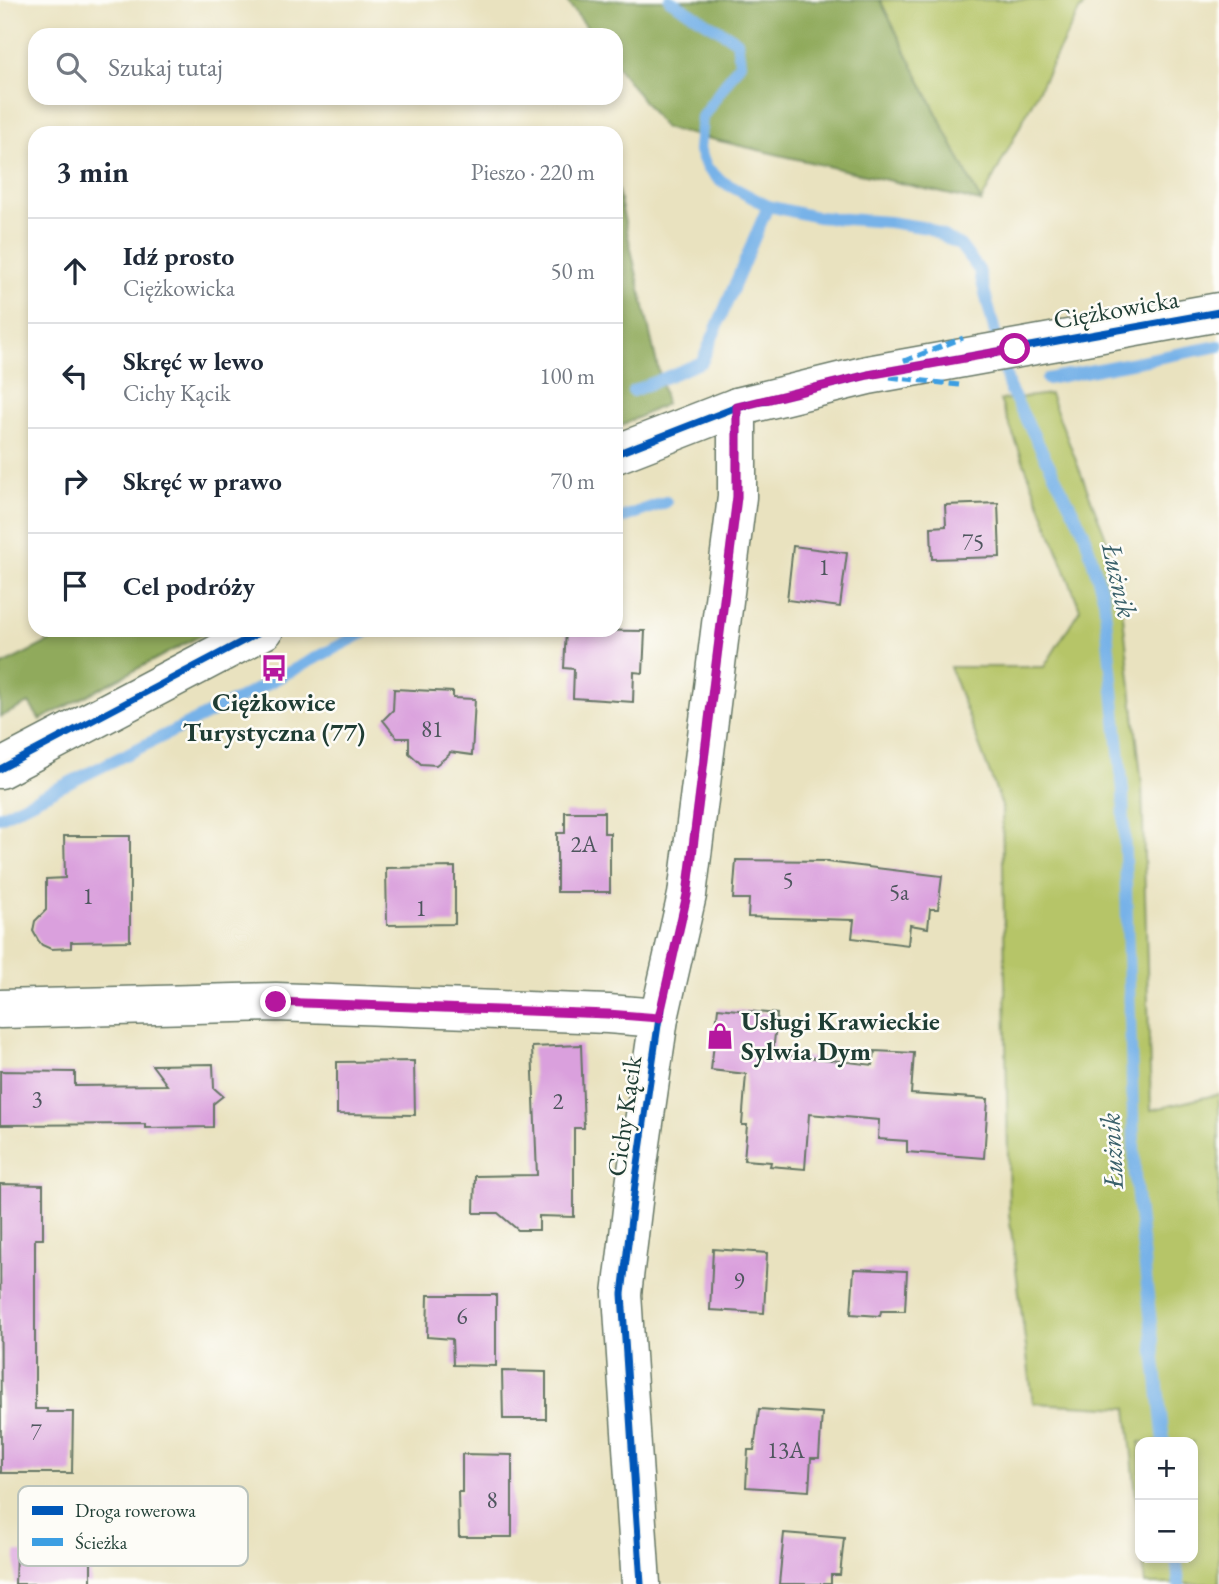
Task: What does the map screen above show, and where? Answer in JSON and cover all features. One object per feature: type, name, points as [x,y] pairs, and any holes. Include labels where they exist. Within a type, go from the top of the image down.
[{"type":"street","name":"Ciężkowicka","points":[[623,451],[737,407],[868,375],[1219,312]]},
{"type":"street","name":"Cichy Kącik","points":[[641,1584],[622,1294],[659,1018],[687,895],[737,497],[737,407]]},
{"type":"street","points":[[0,769],[251,637]]},
{"type":"street","points":[[0,1009],[276,1002],[659,1018]]},
{"type":"green space","points":[[566,0],[880,0],[981,202],[664,128],[623,74],[623,28],[588,28]]},
{"type":"green space","points":[[880,0],[1089,0],[1079,11],[981,202]]},
{"type":"green space","points":[[623,214],[666,404],[623,425]]},
{"type":"green space","points":[[1050,394],[1105,535],[1119,580],[1142,785],[1151,1110],[1219,1094],[1219,1584],[1145,1584],[1143,1563],[1198,1563],[1198,1437],[1135,1437],[1135,1485],[1127,1408],[1033,1403],[1009,1214],[1002,806],[950,667],[1044,667],[1080,609],[1000,400]]},
{"type":"green space","points":[[58,637],[198,637],[40,720],[29,703],[0,717],[0,666]]},
{"type":"building","points":[[998,503],[1000,557],[932,559],[931,527],[946,526],[945,505]]},
{"type":"building","points":[[793,546],[847,553],[840,607],[787,600]]},
{"type":"building","points":[[623,631],[645,631],[643,673],[634,672],[633,702],[573,698],[574,669],[564,668],[566,637],[623,637]]},
{"type":"building","points":[[394,689],[453,692],[453,698],[475,699],[472,755],[450,752],[436,765],[421,764],[409,753],[409,738],[397,738],[383,720],[393,710]]},
{"type":"building","points":[[565,812],[604,812],[604,833],[610,833],[610,892],[557,892],[557,833],[565,833]]},
{"type":"building","points":[[64,836],[130,836],[130,941],[71,942],[71,948],[51,949],[38,940],[33,931],[35,921],[46,910],[46,879],[65,878]]},
{"type":"building","points":[[736,860],[828,861],[942,876],[938,909],[930,909],[928,928],[910,925],[908,945],[852,938],[854,920],[748,917],[749,899],[733,899]]},
{"type":"building","points":[[455,867],[455,924],[387,925],[386,868]]},
{"type":"building","points":[[718,1008],[777,1014],[773,1053],[873,1065],[875,1051],[914,1053],[911,1094],[988,1099],[984,1158],[907,1152],[907,1141],[878,1139],[879,1120],[809,1114],[805,1169],[770,1166],[771,1162],[744,1160],[747,1125],[742,1125],[746,1074],[711,1070]]},
{"type":"building","points":[[581,1045],[584,1128],[574,1128],[574,1217],[539,1216],[539,1230],[518,1230],[498,1213],[474,1213],[475,1176],[537,1175],[532,1047]]},
{"type":"building","points":[[414,1061],[415,1115],[337,1114],[337,1062]]},
{"type":"building","points":[[213,1064],[214,1088],[223,1096],[213,1104],[213,1127],[145,1128],[145,1124],[0,1125],[0,1071],[75,1072],[75,1086],[167,1085],[152,1065]]},
{"type":"building","points":[[0,1184],[43,1185],[43,1239],[35,1239],[35,1409],[73,1412],[72,1473],[1,1473]]},
{"type":"building","points":[[713,1249],[767,1253],[764,1313],[710,1310]]},
{"type":"building","points":[[854,1269],[907,1271],[905,1311],[881,1311],[880,1316],[851,1314]]},
{"type":"building","points":[[428,1295],[496,1295],[496,1366],[453,1365],[452,1339],[427,1337]]},
{"type":"building","points":[[502,1371],[546,1372],[546,1419],[503,1419]]},
{"type":"building","points":[[759,1409],[822,1413],[819,1458],[811,1458],[809,1491],[746,1487],[748,1450],[754,1450]]},
{"type":"building","points":[[462,1454],[512,1455],[512,1537],[459,1537],[458,1492],[462,1492]]},
{"type":"building","points":[[784,1533],[844,1538],[840,1575],[831,1575],[831,1584],[779,1584]]},
{"type":"building","points":[[16,1552],[18,1566],[91,1566],[91,1584],[15,1584]]},
{"type":"waterway","name":"Łużnik","points":[[670,0],[737,41],[740,63],[702,117],[699,149],[707,168],[721,181],[768,206],[817,217],[889,222],[928,228],[960,245],[979,270],[1009,387],[1084,532],[1104,599],[1123,791],[1135,1177],[1163,1437]]},
{"type":"waterway","points":[[633,391],[702,362],[768,206]]},
{"type":"waterway","points":[[1047,379],[1219,346]]},
{"type":"waterway","points":[[623,517],[666,502]]},
{"type":"waterway","points":[[0,817],[242,697],[356,637]]},
{"type":"waterway","name":"Łużnik","points":[[1177,1563],[1179,1584]]},
{"type":"marked path","points":[[904,361],[963,338]]},
{"type":"marked path","points":[[890,377],[959,385]]},
{"type":"cycle path","points":[[623,451],[737,407],[868,375],[1219,312]]},
{"type":"cycle path","points":[[641,1584],[622,1294],[659,1018],[687,895],[737,497],[737,407]]},
{"type":"cycle path","points":[[0,769],[251,637]]},
{"type":"place","name":"Ciężkowice Turystyczna (77)","points":[[274,668]]},
{"type":"place","name":"Usługi Krawieckie Sylwia Dym","points":[[720,1036]]},
{"type":"route","points":[[276,1002],[659,1018],[687,895],[737,497],[737,407],[868,375],[1015,349]]}]
